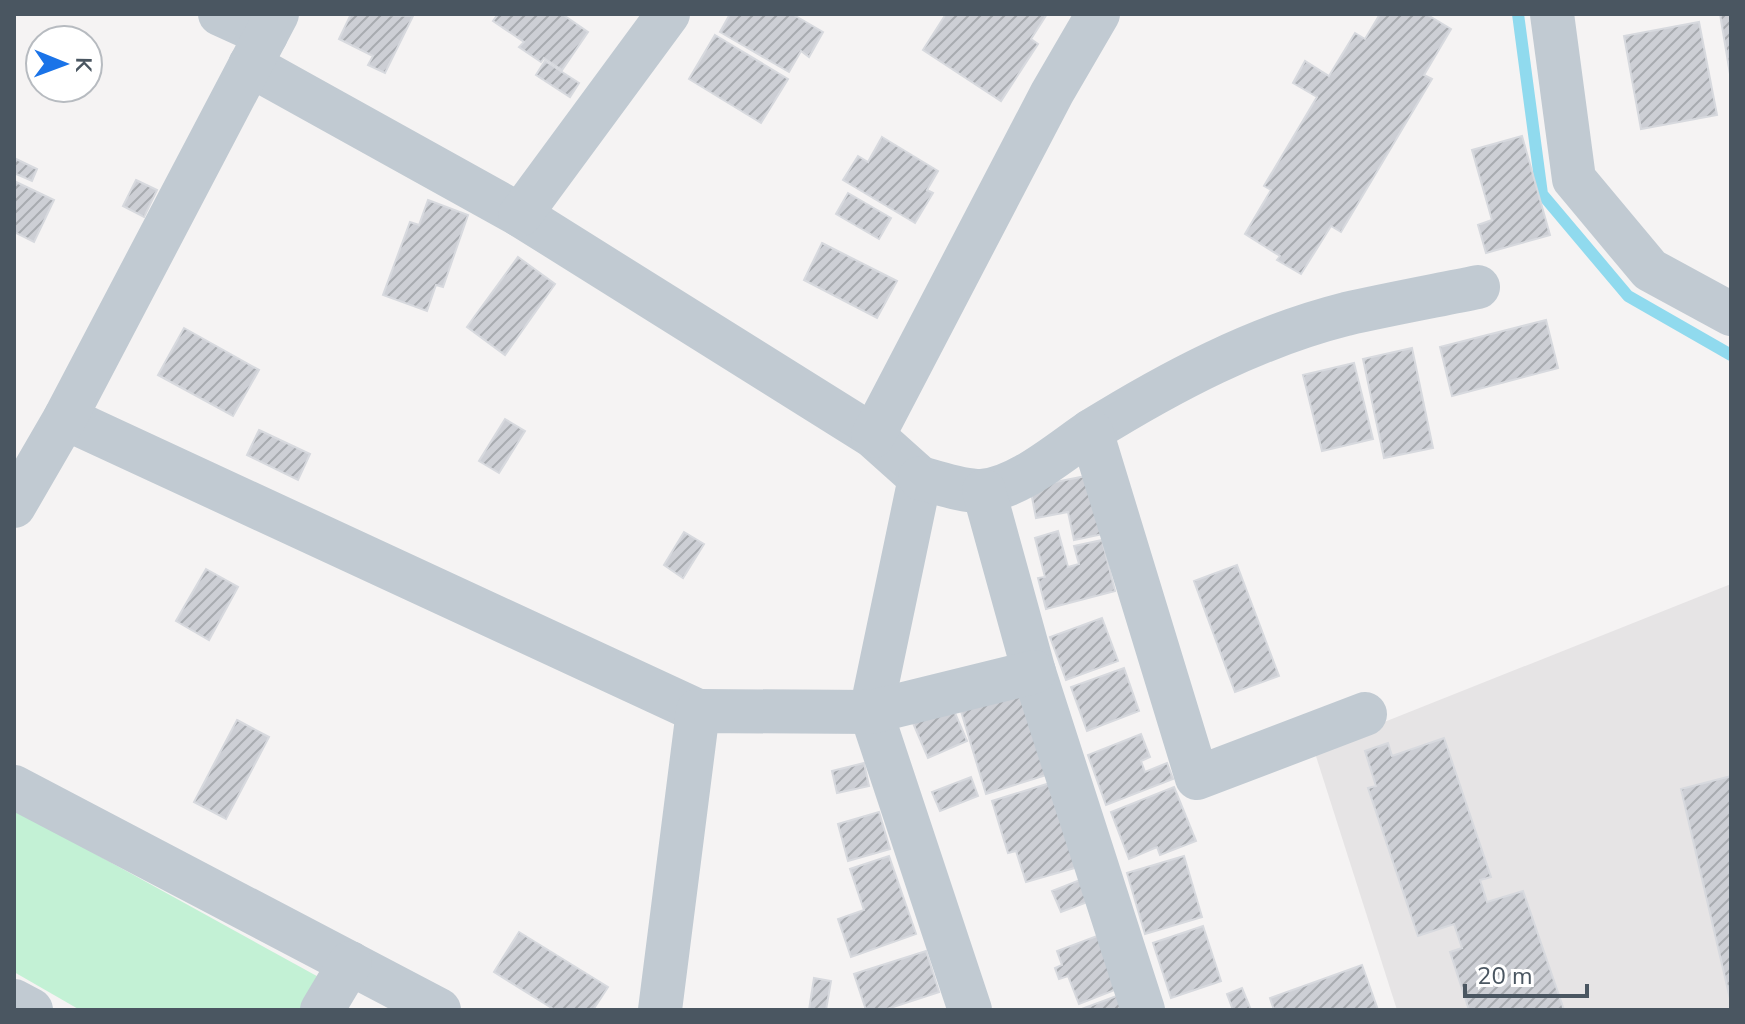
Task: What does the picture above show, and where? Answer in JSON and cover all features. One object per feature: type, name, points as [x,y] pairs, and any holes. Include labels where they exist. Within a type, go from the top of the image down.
[{"type":"street","points":[[220,14],[265,38],[520,215],[873,436],[920,478],[965,490],[984,491],[1003,487],[1145,398],[1200,369],[1259,344],[1344,315],[1478,287]]},
{"type":"street","points":[[520,215],[668,14]]},
{"type":"street","points":[[873,436],[1052,93],[1098,14]]},
{"type":"street","points":[[1561,16],[1574,179],[1650,270],[1731,314]]},
{"type":"street","points":[[14,506],[65,418],[265,38]]},
{"type":"street","points":[[65,418],[698,711],[871,712],[1034,672]]},
{"type":"street","points":[[1091,431],[1197,778],[1365,714]]},
{"type":"street","points":[[920,478],[871,712],[970,1010]]},
{"type":"street","points":[[984,491],[1034,672],[1143,1010]]},
{"type":"street","points":[[660,1010],[698,711]]},
{"type":"street","points":[[14,787],[439,1010]]},
{"type":"street","points":[[322,1010],[350,963]]},
{"type":"street","points":[[14,1001],[31,1010]]},
{"type":"shaded area","points":[[1731,584],[1731,1010],[1397,1010],[1314,750]]},
{"type":"green space","points":[[14,809],[324,980],[305,1010],[80,1010],[14,972]]},
{"type":"building","points":[[351,14],[413,16],[385,73],[368,65],[373,56],[339,39]]},
{"type":"building","points":[[498,14],[562,14],[588,32],[562,70],[544,58],[541,62],[519,47],[524,42],[493,21]]},
{"type":"building","points":[[730,14],[792,14],[823,32],[809,57],[801,51],[789,72],[720,32]]},
{"type":"building","points":[[946,14],[1047,14],[1031,39],[1038,44],[1001,101],[923,50]]},
{"type":"building","points":[[1380,14],[1426,14],[1451,29],[1424,75],[1432,79],[1341,232],[1331,226],[1301,274],[1277,260],[1280,256],[1245,234],[1271,190],[1264,186],[1317,97],[1293,83],[1305,61],[1329,76],[1355,33],[1365,39]]},
{"type":"building","points":[[1720,14],[1731,14],[1731,80]]},
{"type":"building","points":[[1699,22],[1717,115],[1641,129],[1624,36]]},
{"type":"building","points":[[715,35],[788,79],[761,123],[689,79]]},
{"type":"building","points":[[545,61],[579,83],[570,97],[536,75]]},
{"type":"building","points":[[1522,136],[1550,235],[1486,253],[1478,225],[1492,220],[1472,150]]},
{"type":"building","points":[[882,137],[938,171],[927,190],[933,193],[915,223],[843,180],[858,156],[868,162]]},
{"type":"building","points":[[14,158],[37,169],[32,181],[14,173]]},
{"type":"building","points":[[136,180],[157,190],[144,217],[123,206]]},
{"type":"building","points":[[14,181],[54,200],[34,242],[14,232]]},
{"type":"building","points":[[848,193],[891,218],[879,239],[836,214]]},
{"type":"building","points":[[428,200],[468,215],[443,287],[436,285],[427,311],[383,295],[410,222],[419,225]]},
{"type":"building","points":[[822,243],[897,281],[877,318],[804,280]]},
{"type":"building","points":[[518,257],[555,284],[505,355],[467,327]]},
{"type":"building","points":[[1546,320],[1558,368],[1452,396],[1440,347]]},
{"type":"building","points":[[184,328],[259,370],[233,416],[158,375]]},
{"type":"building","points":[[1412,348],[1433,448],[1384,458],[1363,359]]},
{"type":"building","points":[[1354,363],[1373,439],[1322,451],[1303,375]]},
{"type":"building","points":[[505,419],[525,431],[499,473],[479,461]]},
{"type":"building","points":[[259,430],[310,454],[298,480],[247,455]]},
{"type":"building","points":[[1091,475],[1103,534],[1074,540],[1068,512],[1036,518],[1030,487]]},
{"type":"building","points":[[1058,531],[1068,567],[1079,564],[1074,546],[1102,540],[1115,591],[1046,609],[1038,578],[1045,577],[1035,538]]},
{"type":"building","points":[[684,532],[704,544],[683,578],[664,565]]},
{"type":"building","points":[[1237,565],[1279,676],[1235,692],[1194,581]]},
{"type":"building","points":[[206,569],[238,587],[209,640],[176,621]]},
{"type":"building","points":[[1102,618],[1118,661],[1066,680],[1050,637]]},
{"type":"building","points":[[1124,668],[1139,711],[1087,731],[1071,687]]},
{"type":"building","points":[[1020,689],[1046,775],[986,794],[960,708]]},
{"type":"building","points":[[952,706],[967,741],[928,758],[913,723]]},
{"type":"building","points":[[237,720],[269,737],[226,819],[194,802]]},
{"type":"building","points":[[1141,734],[1150,757],[1141,761],[1145,772],[1167,763],[1173,779],[1106,805],[1088,755]]},
{"type":"building","points":[[1444,738],[1491,877],[1480,880],[1487,902],[1523,891],[1564,1010],[1469,1010],[1450,952],[1462,948],[1454,924],[1418,936],[1368,788],[1376,786],[1365,751],[1388,743],[1392,756]]},
{"type":"building","points":[[864,763],[869,786],[837,793],[832,771]]},
{"type":"building","points":[[1731,776],[1731,1003],[1681,789]]},
{"type":"building","points":[[971,777],[978,796],[940,811],[932,792]]},
{"type":"building","points":[[1053,782],[1078,867],[1026,882],[1016,851],[1008,853],[992,801]]},
{"type":"building","points":[[1174,787],[1196,841],[1160,855],[1157,847],[1129,859],[1111,812]]},
{"type":"building","points":[[879,812],[890,849],[848,861],[838,824]]},
{"type":"building","points":[[889,856],[916,934],[851,957],[838,919],[864,910],[850,869]]},
{"type":"building","points":[[1184,856],[1202,917],[1145,934],[1127,873]]},
{"type":"building","points":[[1085,878],[1093,900],[1061,912],[1052,891]]},
{"type":"building","points":[[1203,926],[1221,981],[1171,998],[1153,943]]},
{"type":"building","points":[[519,932],[608,987],[593,1010],[555,1010],[494,972]]},
{"type":"building","points":[[1105,933],[1125,986],[1079,1004],[1068,976],[1059,979],[1055,968],[1062,965],[1057,951]]},
{"type":"building","points":[[926,951],[939,992],[884,1010],[866,1010],[854,974]]},
{"type":"building","points":[[1362,965],[1378,1010],[1274,1010],[1270,998]]},
{"type":"building","points":[[814,978],[831,981],[826,1010],[809,1010]]},
{"type":"building","points":[[1242,988],[1251,1010],[1233,1010],[1227,994]]},
{"type":"building","points":[[1122,994],[1128,1010],[1079,1010]]},
{"type":"waterway","points":[[1518,14],[1542,194],[1628,296],[1731,355]]}]
